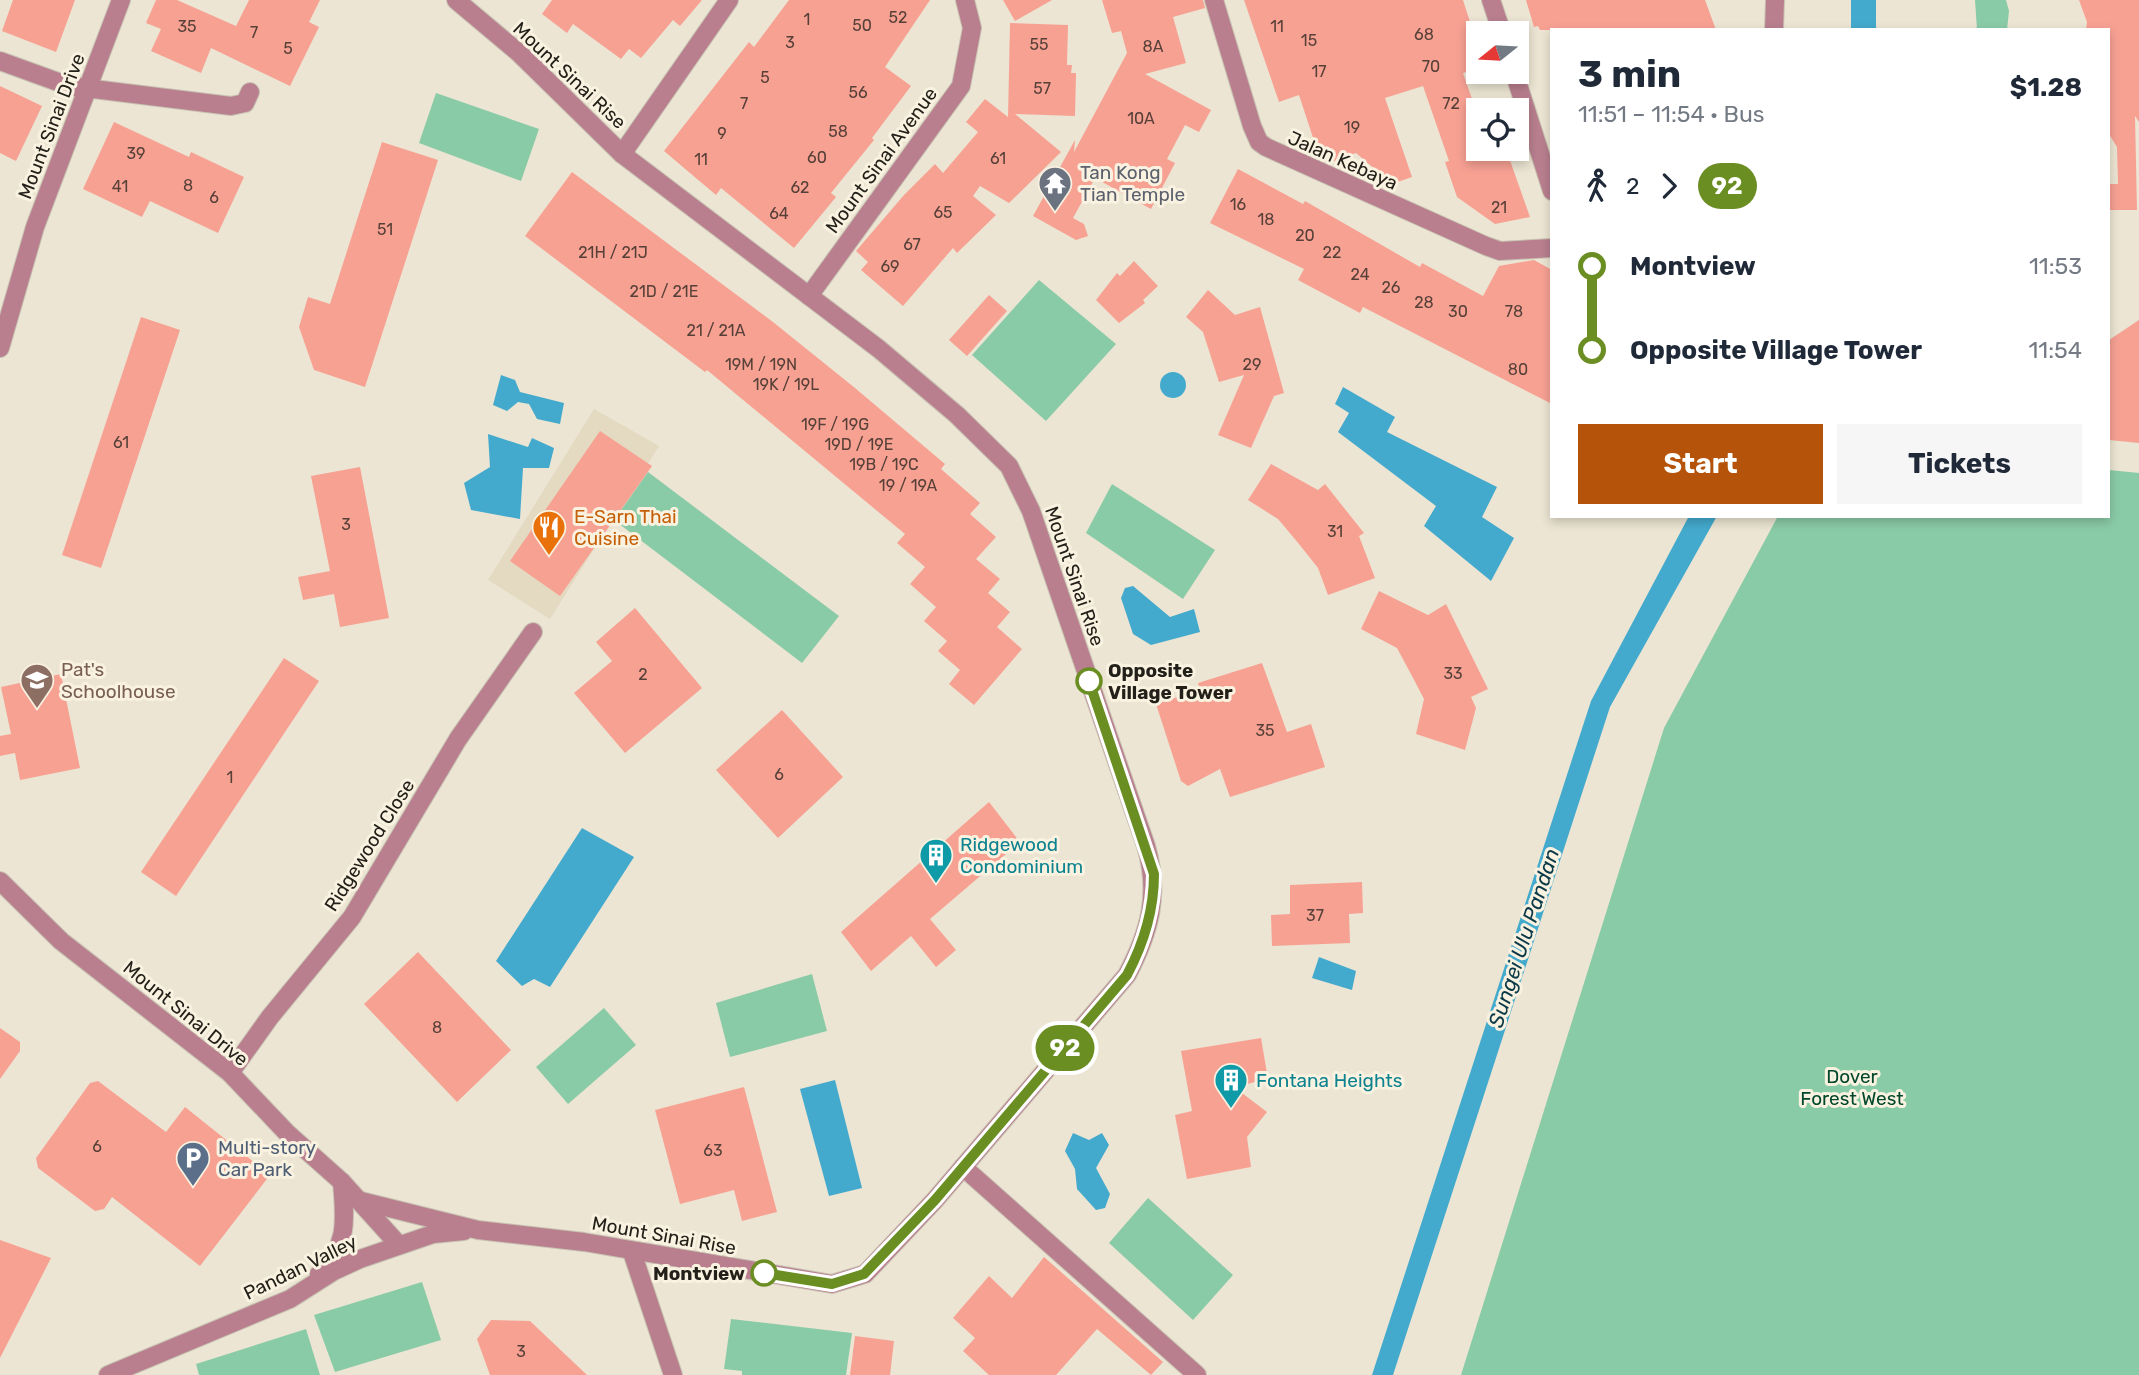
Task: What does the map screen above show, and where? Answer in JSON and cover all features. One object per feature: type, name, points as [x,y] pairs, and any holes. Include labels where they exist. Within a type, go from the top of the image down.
[{"type":"street","name":"Mount Sinai Drive","points":[[0,348],[35,228],[121,0]]},
{"type":"street","name":"Mount Sinai Rise","points":[[456,0],[519,52],[622,154],[879,349],[957,415],[1009,466],[1031,511],[1154,874],[1154,894],[1141,948],[1127,975],[935,1200],[858,1278],[832,1284],[584,1242],[478,1230]]},
{"type":"street","name":"Mount Sinai Rise","points":[[622,154],[729,0]]},
{"type":"street","name":"Mount Sinai Avenue","points":[[809,296],[961,86],[972,28],[965,0]]},
{"type":"street","name":"Jalan Kebaya","points":[[1214,0],[1259,142],[1486,246],[1500,251],[1550,248]]},
{"type":"street","points":[[1491,0],[1498,21]]},
{"type":"street","points":[[1774,28],[1775,0]]},
{"type":"street","points":[[0,61],[69,86],[232,106],[245,103],[250,92]]},
{"type":"street","points":[[1518,84],[1550,185]]},
{"type":"street","name":"Ridgewood Close","points":[[230,1073],[270,1017],[352,917],[458,739],[533,632]]},
{"type":"street","name":"Mount Sinai Drive","points":[[0,881],[61,941],[230,1073],[287,1133],[342,1182],[398,1244]]},
{"type":"street","points":[[963,1167],[1197,1375]]},
{"type":"street","points":[[290,1299],[335,1259],[345,1219],[342,1182]]},
{"type":"street","points":[[360,1201],[478,1230]]},
{"type":"street","name":"Pandan Valley","points":[[108,1375],[290,1299],[334,1271],[398,1244],[433,1234],[478,1230]]},
{"type":"street","points":[[632,1252],[673,1375]]},
{"type":"shaded area","points":[[594,409],[659,446],[550,619],[488,580]]},
{"type":"green space","points":[[1975,0],[2006,0],[2009,11],[2007,28],[1977,28]]},
{"type":"green space","points":[[436,93],[539,129],[521,181],[419,143]]},
{"type":"green space","points":[[1039,280],[1116,344],[1046,421],[972,355]]},
{"type":"green space","name":"Dover Forest West","points":[[2110,470],[2139,473],[2139,1375],[1461,1375],[1664,728],[1777,518],[2110,518]]},
{"type":"green space","points":[[648,472],[839,616],[802,663],[614,520]]},
{"type":"green space","points":[[1112,484],[1215,550],[1183,599],[1086,533]]},
{"type":"green space","points":[[812,974],[827,1031],[730,1057],[716,1003]]},
{"type":"green space","points":[[604,1008],[636,1045],[568,1104],[536,1067]]},
{"type":"green space","points":[[1148,1198],[1233,1275],[1193,1320],[1109,1243]]},
{"type":"green space","points":[[422,1282],[441,1340],[335,1372],[314,1315]]},
{"type":"green space","points":[[731,1319],[852,1333],[846,1375],[742,1375],[742,1371],[724,1369]]},
{"type":"green space","points":[[306,1329],[320,1375],[199,1375],[196,1364]]},
{"type":"water","points":[[1851,0],[1876,0],[1876,28],[1851,28]]},
{"type":"water","points":[[1173,372],[1182,376],[1186,385],[1182,394],[1173,398],[1164,394],[1160,385],[1164,376]]},
{"type":"water","points":[[501,375],[515,380],[520,392],[564,403],[560,424],[537,419],[529,404],[518,402],[507,411],[493,405]]},
{"type":"water","points":[[1343,387],[1395,417],[1387,432],[1497,487],[1482,517],[1514,538],[1491,581],[1424,526],[1436,506],[1338,432],[1349,413],[1335,404]]},
{"type":"water","points":[[488,434],[528,447],[532,438],[554,448],[549,468],[523,468],[520,519],[471,510],[464,483],[490,467]]},
{"type":"water","name":"Sungei Ulu Pandan","points":[[1688,518],[1716,518],[1610,707],[1393,1375],[1372,1375],[1591,701]]},
{"type":"water","points":[[1133,586],[1170,617],[1194,609],[1200,632],[1151,645],[1133,634],[1121,598],[1125,588]]},
{"type":"water","points":[[582,828],[634,857],[550,987],[534,979],[522,986],[496,961]]},
{"type":"water","points":[[1319,957],[1356,971],[1352,990],[1312,978]]},
{"type":"water","points":[[835,1080],[862,1188],[829,1196],[800,1089]]},
{"type":"water","points":[[1073,1133],[1089,1140],[1102,1133],[1109,1145],[1096,1168],[1110,1194],[1105,1208],[1096,1210],[1077,1189],[1075,1169],[1065,1151]]},
{"type":"building","points":[[13,0],[75,0],[56,52],[2,31]]},
{"type":"building","points":[[156,0],[177,0],[236,26],[249,0],[320,0],[309,22],[319,27],[290,86],[211,48],[201,73],[151,51],[161,29],[146,23]]},
{"type":"building","points":[[552,0],[702,0],[680,26],[673,20],[641,58],[629,49],[621,59],[573,24],[567,33],[542,14]]},
{"type":"building","points":[[789,0],[930,0],[885,67],[911,86],[872,138],[874,140],[831,193],[836,197],[794,248],[721,188],[716,195],[664,151],[749,42],[754,47]]},
{"type":"building","points":[[1003,0],[1052,0],[1015,21]]},
{"type":"building","points":[[1102,0],[1203,0],[1205,8],[1173,17],[1186,63],[1145,74],[1211,110],[1199,132],[1185,125],[1167,159],[1175,163],[1151,209],[1095,178],[1073,218],[1084,224],[1088,236],[1076,240],[1033,216],[1075,140],[1074,152],[1127,53],[1121,31],[1112,33]]},
{"type":"building","points":[[1244,0],[1463,0],[1470,21],[1466,21],[1466,72],[1463,73],[1472,98],[1466,98],[1466,161],[1510,161],[1530,217],[1495,224],[1457,197],[1445,162],[1449,161],[1423,86],[1385,98],[1412,177],[1392,184],[1356,153],[1329,163],[1320,159],[1299,95],[1279,102]]},
{"type":"building","points":[[1526,0],[1705,0],[1715,28],[1540,30],[1538,26],[1534,27]]},
{"type":"building","points":[[2079,0],[2139,0],[2139,122],[2135,116],[2137,210],[2110,210],[2110,184],[2118,184],[2117,147],[2110,136],[2110,28],[2086,28],[2087,22]]},
{"type":"building","points":[[1010,23],[1068,25],[1067,65],[1072,65],[1071,73],[1076,73],[1075,116],[1015,114],[1061,152],[1009,203],[980,186],[973,196],[996,215],[957,253],[953,248],[903,306],[861,270],[868,262],[856,251],[904,195],[935,164],[943,173],[978,132],[966,122],[985,99],[1008,117]]},
{"type":"building","points":[[0,86],[42,106],[16,161],[0,153]]},
{"type":"building","points":[[114,122],[189,157],[191,152],[244,177],[218,233],[150,201],[142,217],[83,189]]},
{"type":"building","points":[[382,142],[438,160],[365,387],[314,370],[299,327],[308,297],[330,304]]},
{"type":"building","points":[[1238,169],[1303,204],[1305,201],[1420,267],[1422,263],[1483,296],[1499,266],[1534,260],[1550,269],[1550,403],[1363,307],[1360,313],[1298,280],[1304,269],[1210,223]]},
{"type":"building","points":[[572,172],[773,322],[855,388],[945,464],[941,469],[980,503],[970,514],[996,537],[976,559],[1000,579],[988,593],[1010,612],[997,627],[1022,649],[974,705],[949,684],[960,670],[938,651],[947,641],[924,621],[936,607],[910,584],[925,567],[897,543],[905,534],[707,370],[705,372],[525,236]]},
{"type":"building","points":[[1134,261],[1158,286],[1143,300],[1145,303],[1119,323],[1096,300],[1117,273],[1120,276]]},
{"type":"building","points":[[1208,290],[1235,315],[1260,307],[1284,393],[1274,396],[1251,448],[1218,435],[1244,375],[1219,382],[1203,332],[1186,317]]},
{"type":"building","points":[[989,295],[1007,311],[967,356],[949,340]]},
{"type":"building","points":[[141,317],[180,330],[101,568],[62,555]]},
{"type":"building","points":[[2139,320],[2139,443],[2110,440],[2110,339]]},
{"type":"building","points":[[600,431],[652,466],[560,596],[510,561]]},
{"type":"building","points":[[1271,464],[1318,490],[1325,484],[1364,533],[1359,536],[1375,578],[1328,595],[1318,568],[1278,519],[1248,500]]},
{"type":"building","points":[[360,467],[389,618],[340,627],[334,594],[303,600],[298,577],[330,571],[311,476]]},
{"type":"building","points":[[1379,591],[1428,615],[1446,604],[1488,689],[1471,697],[1476,708],[1465,750],[1416,734],[1424,699],[1412,676],[1397,648],[1361,629]]},
{"type":"building","points":[[635,608],[702,688],[625,753],[574,693],[612,661],[596,642]]},
{"type":"building","points":[[284,658],[319,681],[176,896],[141,872]]},
{"type":"building","points":[[1262,663],[1287,732],[1311,724],[1325,767],[1230,797],[1220,769],[1188,786],[1181,781],[1156,704],[1200,690],[1198,683]]},
{"type":"building","name":"Pat's Schoolhouse","points":[[61,674],[80,768],[20,780],[15,753],[0,756],[0,736],[11,734],[1,687]]},
{"type":"building","points":[[782,710],[843,777],[778,838],[716,770]]},
{"type":"building","name":"Ridgewood Condominium","points":[[989,802],[1020,842],[930,919],[956,950],[936,967],[911,936],[871,971],[841,932]]},
{"type":"building","points":[[1362,882],[1363,913],[1349,914],[1350,943],[1272,946],[1271,915],[1290,914],[1290,885]]},
{"type":"building","points":[[418,952],[511,1050],[457,1102],[364,1004]]},
{"type":"building","points":[[0,1028],[20,1042],[20,1051],[0,1079]]},
{"type":"building","name":"Fontana Heights","points":[[1261,1038],[1268,1079],[1234,1087],[1267,1112],[1247,1137],[1251,1167],[1187,1179],[1175,1115],[1192,1111],[1181,1051]]},
{"type":"building","points":[[98,1081],[166,1132],[185,1107],[270,1175],[200,1266],[112,1197],[104,1209],[95,1211],[38,1168],[36,1158],[90,1083]]},
{"type":"building","name":"Montview","points":[[744,1087],[777,1212],[742,1221],[734,1190],[680,1204],[655,1110]]},
{"type":"building","points":[[0,1240],[51,1258],[0,1358]]},
{"type":"building","points":[[1044,1257],[1163,1362],[1151,1375],[1097,1329],[1056,1375],[989,1375],[963,1351],[975,1338],[953,1318],[989,1276],[1012,1298]]},
{"type":"building","points":[[491,1320],[530,1321],[587,1375],[490,1375],[477,1339]]},
{"type":"building","points":[[855,1336],[894,1341],[890,1375],[850,1375]]},
{"type":"bus line","name":"92","points":[[764,1273],[832,1284],[864,1274],[935,1200],[1127,975],[1141,948],[1154,894],[1154,874],[1089,681]]},
{"type":"place","name":"Tan Kong Tian Temple","points":[[1055,213]]},
{"type":"place","name":"E-Sarn Thai Cuisine","points":[[549,557]]},
{"type":"place","name":"Opposite Village Tower","points":[[1089,681]]},
{"type":"place","name":"Pat's Schoolhouse","points":[[37,710]]},
{"type":"place","name":"Ridgewood Condominium","points":[[936,885]]},
{"type":"place","name":"Fontana Heights","points":[[1231,1110]]},
{"type":"place","name":"Multi-story Car Park","points":[[193,1188]]},
{"type":"place","name":"Montview","points":[[764,1273]]}]
